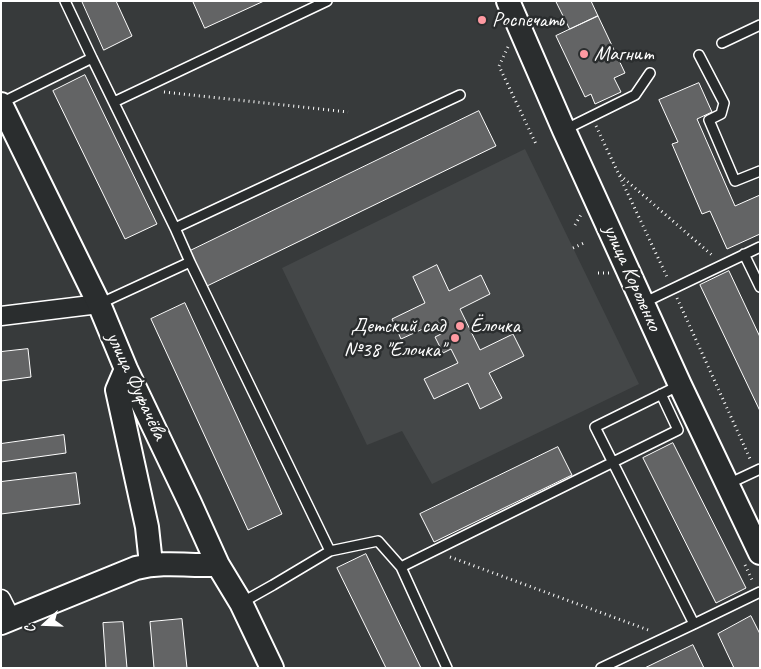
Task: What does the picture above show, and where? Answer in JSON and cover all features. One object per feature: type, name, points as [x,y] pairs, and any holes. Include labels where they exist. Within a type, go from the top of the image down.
[{"type":"street","name":"улица Короленко","points":[[508,1],[564,130],[643,303],[671,390],[727,485],[760,553]]},
{"type":"street","name":"улица Фуфачёва","points":[[1,104],[99,304],[126,369],[218,565],[241,603],[272,668]]},
{"type":"street","points":[[1,316],[99,304]]},
{"type":"street","points":[[126,369],[117,390],[147,527],[150,564]]},
{"type":"street","points":[[1,599],[6,621],[150,564],[218,565]]},
{"type":"lane","points":[[65,1],[330,551]]},
{"type":"lane","points":[[114,102],[327,1]]},
{"type":"lane","points":[[722,43],[760,25]]},
{"type":"lane","points":[[700,55],[724,103],[721,114],[709,120],[735,181],[760,171]]},
{"type":"lane","points":[[1,104],[92,58]]},
{"type":"lane","points":[[564,130],[635,95],[650,73]]},
{"type":"lane","points":[[175,228],[460,95]]},
{"type":"lane","points":[[643,303],[760,247]]},
{"type":"lane","points":[[744,254],[760,287]]},
{"type":"lane","points":[[99,304],[190,262]]},
{"type":"lane","points":[[401,567],[612,461],[678,430],[671,390],[595,427],[612,461],[694,624]]},
{"type":"lane","points":[[727,485],[758,470]]},
{"type":"lane","points":[[241,603],[330,551],[378,542],[401,567],[447,668]]},
{"type":"lane","points":[[602,668],[760,592]]},
{"type":"path","points":[[510,45],[499,66],[536,144]]},
{"type":"path","points":[[141,89],[348,112]]},
{"type":"path","points":[[592,117],[758,470]]},
{"type":"path","points":[[618,172],[723,264]]},
{"type":"path","points":[[573,248],[584,243]]},
{"type":"path","points":[[434,550],[665,637]]},
{"type":"shaded area","name":"Ёлочка","points":[[525,149],[639,384],[432,484],[402,431],[367,445],[282,268]]},
{"type":"building","points":[[82,1],[116,1],[132,36],[104,50]]},
{"type":"building","points":[[193,1],[264,1],[205,28]]},
{"type":"building","points":[[556,1],[591,1],[598,16],[570,29]]},
{"type":"building","points":[[598,16],[625,73],[614,78],[621,92],[595,104],[591,94],[585,97],[556,36]]},
{"type":"building","points":[[85,75],[157,224],[125,239],[53,91]]},
{"type":"building","points":[[699,83],[712,112],[697,119],[735,206],[760,195],[760,234],[727,249],[710,211],[702,214],[672,144],[678,142],[659,100]]},
{"type":"building","points":[[479,111],[496,146],[207,286],[190,251]]},
{"type":"building","name":"Детский сад №38 \"Елочка\"","points":[[437,265],[449,291],[481,275],[490,294],[460,309],[480,350],[513,334],[524,356],[489,373],[502,398],[480,409],[468,383],[434,399],[424,379],[458,363],[451,349],[443,353],[435,337],[443,333],[438,322],[401,339],[392,319],[425,303],[413,277]]},
{"type":"building","points":[[729,271],[760,337],[760,411],[700,285]]},
{"type":"building","points":[[185,303],[282,514],[248,530],[151,319]]},
{"type":"building","points":[[28,349],[31,377],[1,381],[1,352]]},
{"type":"building","points":[[64,435],[66,453],[1,462],[1,444]]},
{"type":"building","points":[[673,443],[746,588],[716,603],[643,458]]},
{"type":"building","points":[[558,447],[572,475],[434,542],[420,514]]},
{"type":"building","points":[[76,473],[80,504],[1,514],[1,482]]},
{"type":"building","points":[[366,554],[421,668],[386,668],[337,568]]},
{"type":"building","points":[[751,616],[760,634],[760,668],[734,668],[718,634]]},
{"type":"building","points":[[182,619],[187,668],[154,668],[150,622]]},
{"type":"building","points":[[123,622],[127,668],[106,668],[103,623]]},
{"type":"building","points":[[693,645],[704,668],[645,668]]},
{"type":"place","name":"Роспечать","points":[[482,20]]},
{"type":"place","name":"Магнит","points":[[584,54]]},
{"type":"place","name":"Ёлочка","points":[[460,326]]},
{"type":"place","name":"Детский сад №38 \"Елочка\"","points":[[455,338]]}]
